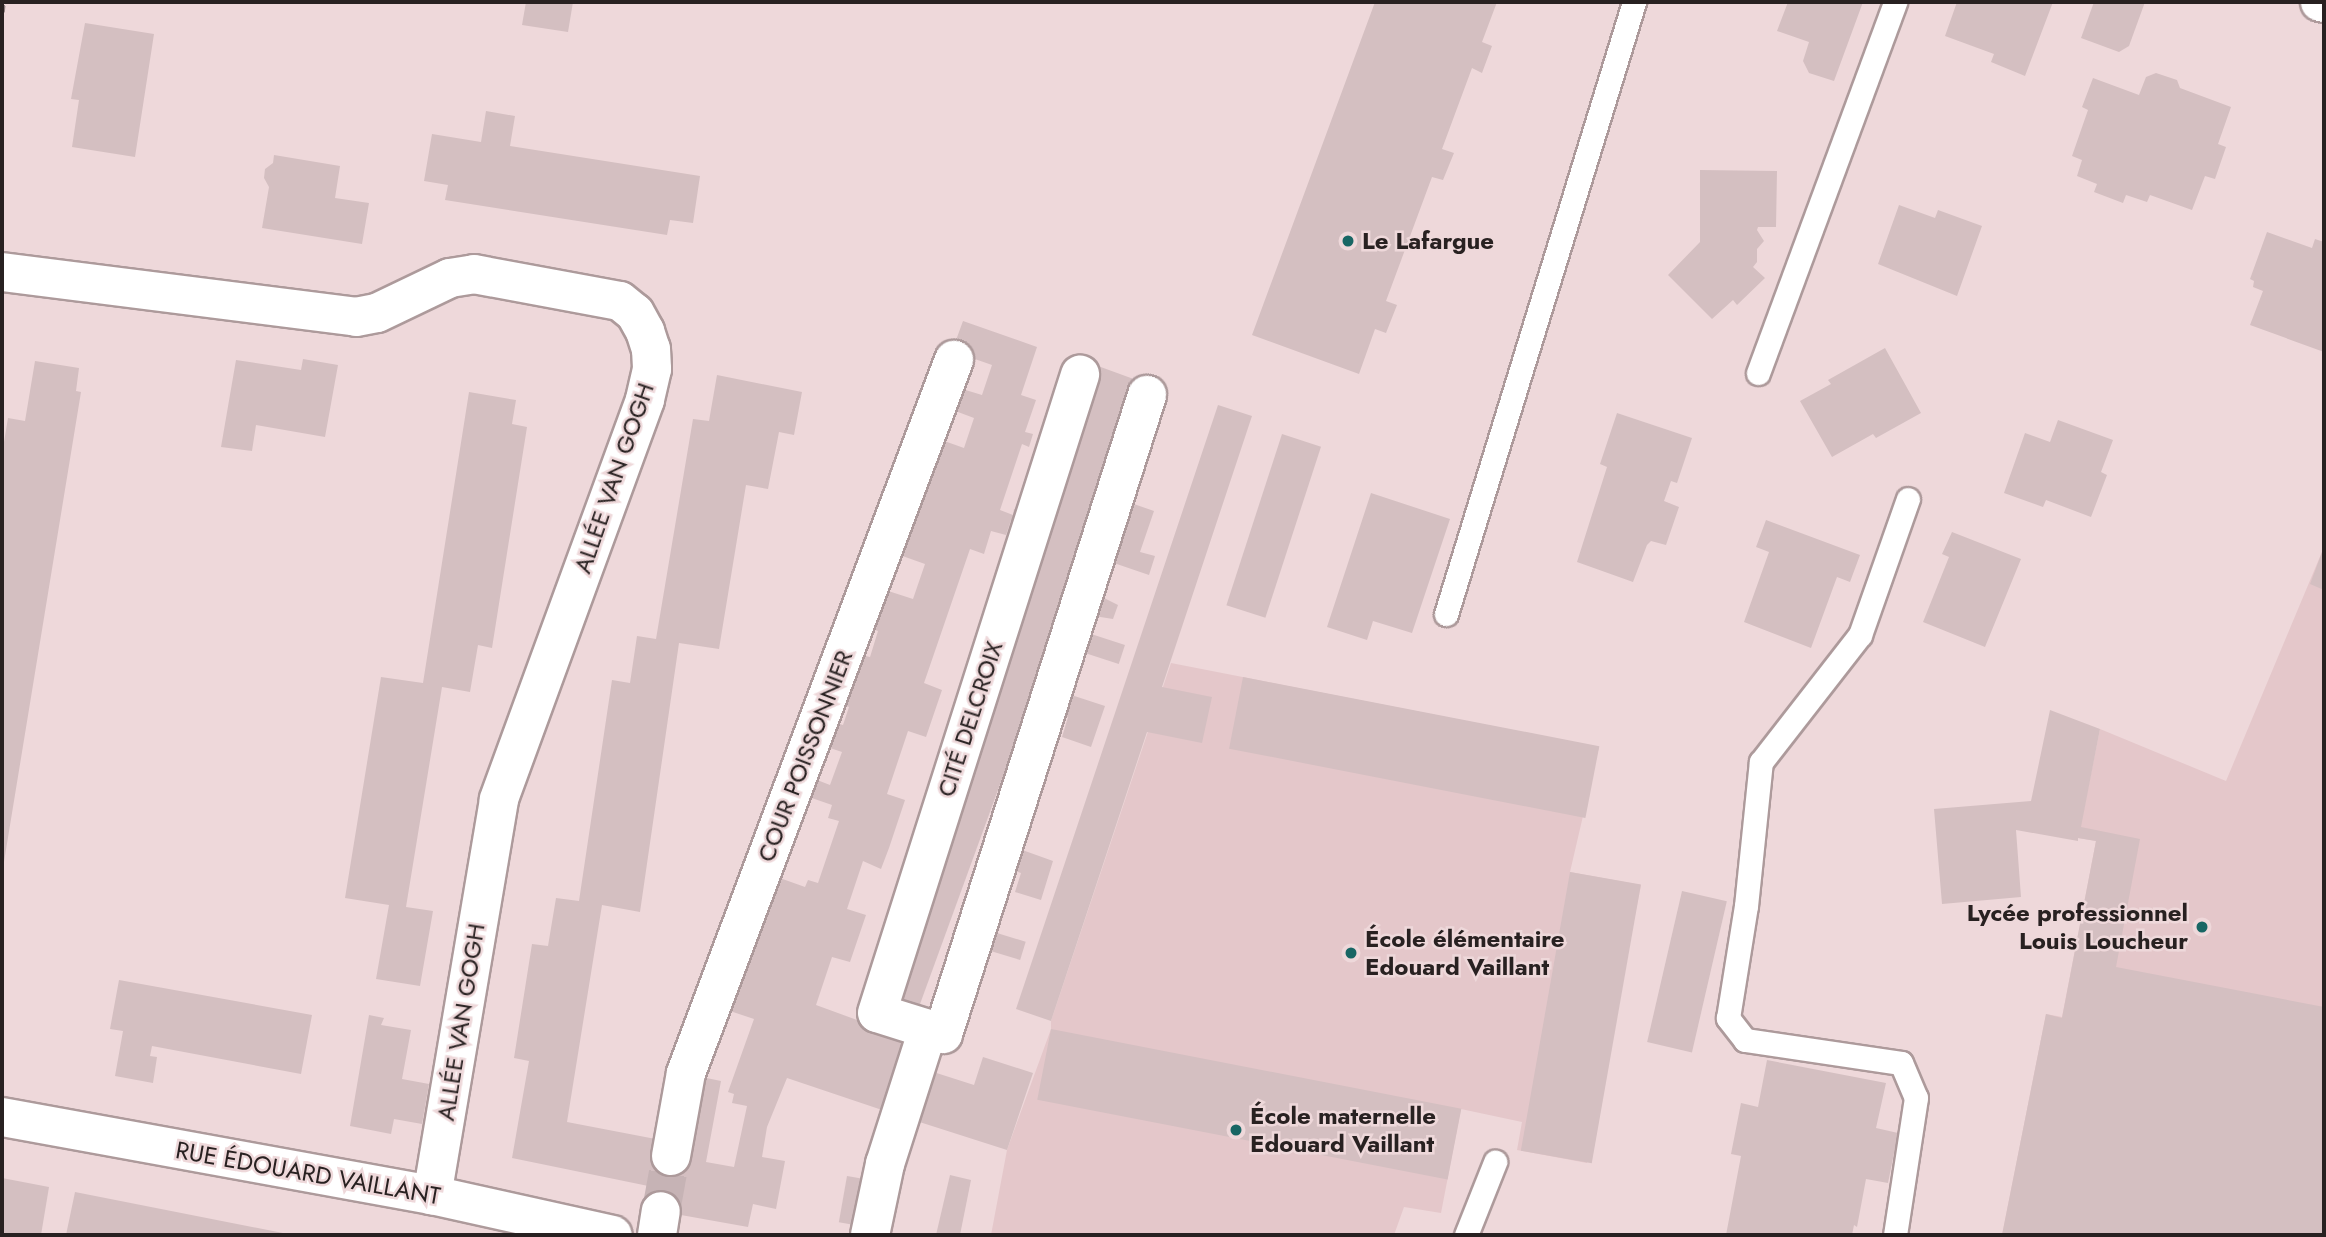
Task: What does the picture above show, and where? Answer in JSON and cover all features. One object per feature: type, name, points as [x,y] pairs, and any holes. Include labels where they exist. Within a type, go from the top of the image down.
[{"type":"street","name":"ALLÉE VAN GOGH","points":[[2,272],[356,317],[377,313],[450,278],[474,274],[620,301],[635,313],[645,331],[651,349],[652,369],[645,400],[499,800],[432,1195]]},
{"type":"street","name":"COUR POISSONNIER","points":[[671,1156],[686,1073],[954,360]]},
{"type":"street","name":"CITÉ DELCROIX","points":[[928,1029],[877,1013],[1080,375]]},
{"type":"street","points":[[870,1235],[885,1164],[928,1029],[943,1034],[1147,395]]},
{"type":"street","name":"RUE ÉDOUARD VAILLANT","points":[[2,1117],[432,1195],[570,1230],[613,1235]]},
{"type":"lane","points":[[1446,614],[1634,2]]},
{"type":"lane","points":[[1758,373],[1895,2]]},
{"type":"lane","points":[[1895,1235],[1916,1098],[1901,1063],[1745,1040],[1728,1018],[1746,906],[1761,762],[1860,635],[1908,499]]},
{"type":"lane","points":[[1466,1235],[1495,1162]]},
{"type":"path","points":[[2,12],[4,2]]},
{"type":"shaded area","name":"Lycée professionnel Louis Loucheur","points":[[2324,547],[2324,1235],[2002,1235],[2046,1014],[2062,1017],[2096,841],[2078,838],[2100,729],[2226,781]]},
{"type":"shaded area","name":"École élémentaire Edouard Vaillant","points":[[1171,663],[1599,747],[1570,872],[1641,885],[1587,1163],[1517,1150],[1522,1122],[1461,1109],[1441,1213],[1404,1207],[1394,1235],[991,1235],[1007,1150],[1051,1029],[1051,1021]]},
{"type":"building","points":[[526,2],[573,2],[568,32],[522,25]]},
{"type":"building","name":"Le Lafargue","points":[[1375,2],[1497,2],[1482,42],[1492,46],[1482,73],[1472,68],[1442,149],[1454,153],[1443,180],[1432,177],[1386,301],[1397,305],[1386,333],[1375,329],[1359,374],[1252,335]]},
{"type":"building","points":[[1788,2],[1863,2],[1834,81],[1809,73],[1803,61],[1809,42],[1777,31]]},
{"type":"building","points":[[1957,2],[2053,2],[2025,76],[1991,62],[1994,54],[1945,36]]},
{"type":"building","points":[[2094,2],[2145,2],[2129,46],[2119,52],[2081,38]]},
{"type":"building","points":[[85,23],[154,34],[135,157],[72,147],[79,100],[71,99]]},
{"type":"building","points":[[2156,73],[2177,80],[2180,88],[2231,107],[2218,144],[2226,147],[2215,179],[2205,176],[2192,210],[2150,195],[2147,202],[2126,195],[2123,203],[2094,192],[2097,184],[2077,176],[2082,160],[2072,156],[2088,110],[2082,107],[2093,78],[2139,95],[2146,77]]},
{"type":"building","points":[[486,111],[515,116],[510,146],[700,176],[693,223],[670,220],[667,235],[445,200],[448,185],[424,181],[432,134],[481,142]]},
{"type":"building","points":[[274,155],[340,166],[335,198],[369,203],[362,244],[262,228],[269,187],[264,178],[265,169],[273,163]]},
{"type":"building","points":[[1700,170],[1777,171],[1776,227],[1758,227],[1757,230],[1764,241],[1757,249],[1757,262],[1753,267],[1765,278],[1737,305],[1733,300],[1712,319],[1668,275],[1700,242]]},
{"type":"building","points":[[1899,205],[1935,218],[1938,210],[1982,226],[1957,296],[1878,264]]},
{"type":"building","points":[[2267,232],[2312,248],[2315,239],[2324,242],[2324,352],[2250,325],[2263,291],[2253,287],[2254,281],[2250,279]]},
{"type":"building","points":[[963,321],[1037,347],[1021,395],[1036,400],[1025,432],[1033,434],[1029,447],[1022,444],[1000,510],[1013,515],[1014,509],[1030,515],[1027,525],[1011,520],[1006,535],[991,531],[984,554],[970,549],[924,683],[942,690],[926,737],[908,731],[887,794],[905,800],[889,848],[881,869],[863,861],[847,909],[866,915],[850,962],[832,957],[816,1005],[868,1024],[916,1036],[894,1114],[787,1078],[767,1127],[762,1157],[785,1161],[776,1209],[753,1204],[748,1227],[653,1210],[658,1188],[512,1158],[529,1061],[514,1058],[532,944],[548,946],[556,898],[579,901],[612,680],[630,683],[637,636],[656,639],[693,419],[709,421],[717,375],[802,392],[794,435],[779,432],[768,489],[746,485],[719,649],[679,643],[640,912],[602,905],[567,1122],[666,1141],[692,1075],[721,1081],[706,1162],[734,1167],[747,1106],[732,1103],[734,1094],[728,1092],[754,1019],[724,1009],[777,877],[805,887],[808,880],[818,883],[839,821],[828,818],[832,805],[806,796],[812,778],[830,785],[842,752],[824,746],[833,722],[843,725],[849,707],[836,702],[857,654],[870,657],[878,631],[866,627],[879,588],[913,599],[925,564],[894,553],[933,437],[964,448],[974,418],[942,406],[949,385],[982,395],[992,365],[952,351]]},
{"type":"building","points":[[1885,348],[1921,413],[1876,438],[1873,434],[1832,457],[1800,401],[1831,384],[1828,380]]},
{"type":"building","points":[[303,359],[338,365],[325,437],[256,425],[252,451],[221,447],[236,360],[301,370]]},
{"type":"building","points":[[35,361],[79,368],[76,391],[81,392],[3,868],[2,454],[8,418],[25,421]]},
{"type":"building","points":[[1098,366],[1146,383],[915,1017],[867,999]]},
{"type":"building","points":[[469,392],[516,400],[512,424],[527,427],[492,648],[478,645],[470,692],[442,687],[406,907],[433,911],[420,986],[376,979],[389,905],[345,898],[381,677],[423,683]]},
{"type":"building","points":[[1218,405],[1252,416],[1162,687],[1212,697],[1202,743],[1147,732],[1051,1021],[1016,1009]]},
{"type":"building","points":[[1617,413],[1692,438],[1677,483],[1671,481],[1664,501],[1679,507],[1666,545],[1651,541],[1647,545],[1633,582],[1577,562],[1607,467],[1600,464]]},
{"type":"building","points":[[2058,420],[2113,440],[2101,472],[2107,475],[2091,517],[2046,500],[2043,507],[2004,493],[2025,433],[2050,442]]},
{"type":"building","points":[[1282,434],[1321,447],[1265,618],[1226,605]]},
{"type":"building","points":[[1371,493],[1450,519],[1412,633],[1373,621],[1367,640],[1327,627]]},
{"type":"building","points":[[1128,502],[1154,511],[1140,552],[1155,556],[1149,575],[1108,561]]},
{"type":"building","points":[[1766,520],[1860,555],[1850,582],[1837,577],[1811,648],[1744,622],[1769,552],[1756,547]]},
{"type":"building","points":[[1952,532],[2021,559],[1985,647],[1923,622],[1949,557],[1942,554]]},
{"type":"building","points":[[2324,547],[2324,590],[2310,584]]},
{"type":"building","points":[[1096,594],[1118,605],[1113,619],[1088,615]]},
{"type":"building","points":[[1085,632],[1125,645],[1119,664],[1079,651]]},
{"type":"building","points":[[1243,677],[1599,746],[1585,818],[1229,749]]},
{"type":"building","points":[[1056,690],[1105,706],[1091,747],[1062,737],[1068,717],[1049,711]]},
{"type":"building","points":[[2050,710],[2100,729],[2081,827],[2140,839],[2116,967],[2324,1007],[2324,1235],[2002,1235],[2046,1014],[2062,1018],[2096,841],[2078,838],[2078,841],[2016,830],[2021,897],[1942,904],[1934,809],[2031,801]]},
{"type":"building","points":[[1011,846],[1053,861],[1041,900],[1015,892],[1021,873],[1003,867]]},
{"type":"building","points":[[1570,872],[1641,885],[1592,1163],[1521,1151]]},
{"type":"building","points":[[1682,891],[1727,901],[1692,1052],[1647,1042]]},
{"type":"building","points":[[997,933],[1026,942],[1020,960],[991,951]]},
{"type":"building","points":[[119,980],[312,1015],[301,1074],[152,1046],[150,1056],[157,1057],[153,1083],[115,1076],[123,1031],[110,1029]]},
{"type":"building","points":[[369,1015],[384,1018],[381,1025],[411,1030],[402,1079],[429,1084],[422,1124],[394,1119],[391,1134],[350,1126]]},
{"type":"building","points":[[1051,1029],[1461,1109],[1448,1179],[1037,1100]]},
{"type":"building","points":[[983,1057],[1033,1073],[1007,1150],[907,1118],[924,1069],[974,1085]]},
{"type":"building","points":[[1767,1060],[1886,1083],[1876,1128],[1898,1133],[1888,1183],[1866,1179],[1857,1227],[1854,1225],[1852,1235],[1726,1235],[1741,1156],[1731,1154],[1741,1103],[1758,1107]]},
{"type":"building","points":[[950,1175],[971,1180],[960,1235],[936,1235]]},
{"type":"building","points":[[847,1176],[869,1180],[861,1226],[839,1222]]},
{"type":"building","points":[[2,1178],[49,1187],[41,1235],[2,1235]]},
{"type":"building","points":[[75,1192],[288,1234],[288,1235],[66,1235]]},
{"type":"tunnel","points":[[661,1211],[671,1156]]},
{"type":"place","name":"Le Lafargue","points":[[1348,241]]},
{"type":"place","name":"Lycée professionnel Louis Loucheur","points":[[2202,927]]},
{"type":"place","name":"École élémentaire Edouard Vaillant","points":[[1351,953]]},
{"type":"place","name":"École maternelle Edouard Vaillant","points":[[1236,1130]]}]
